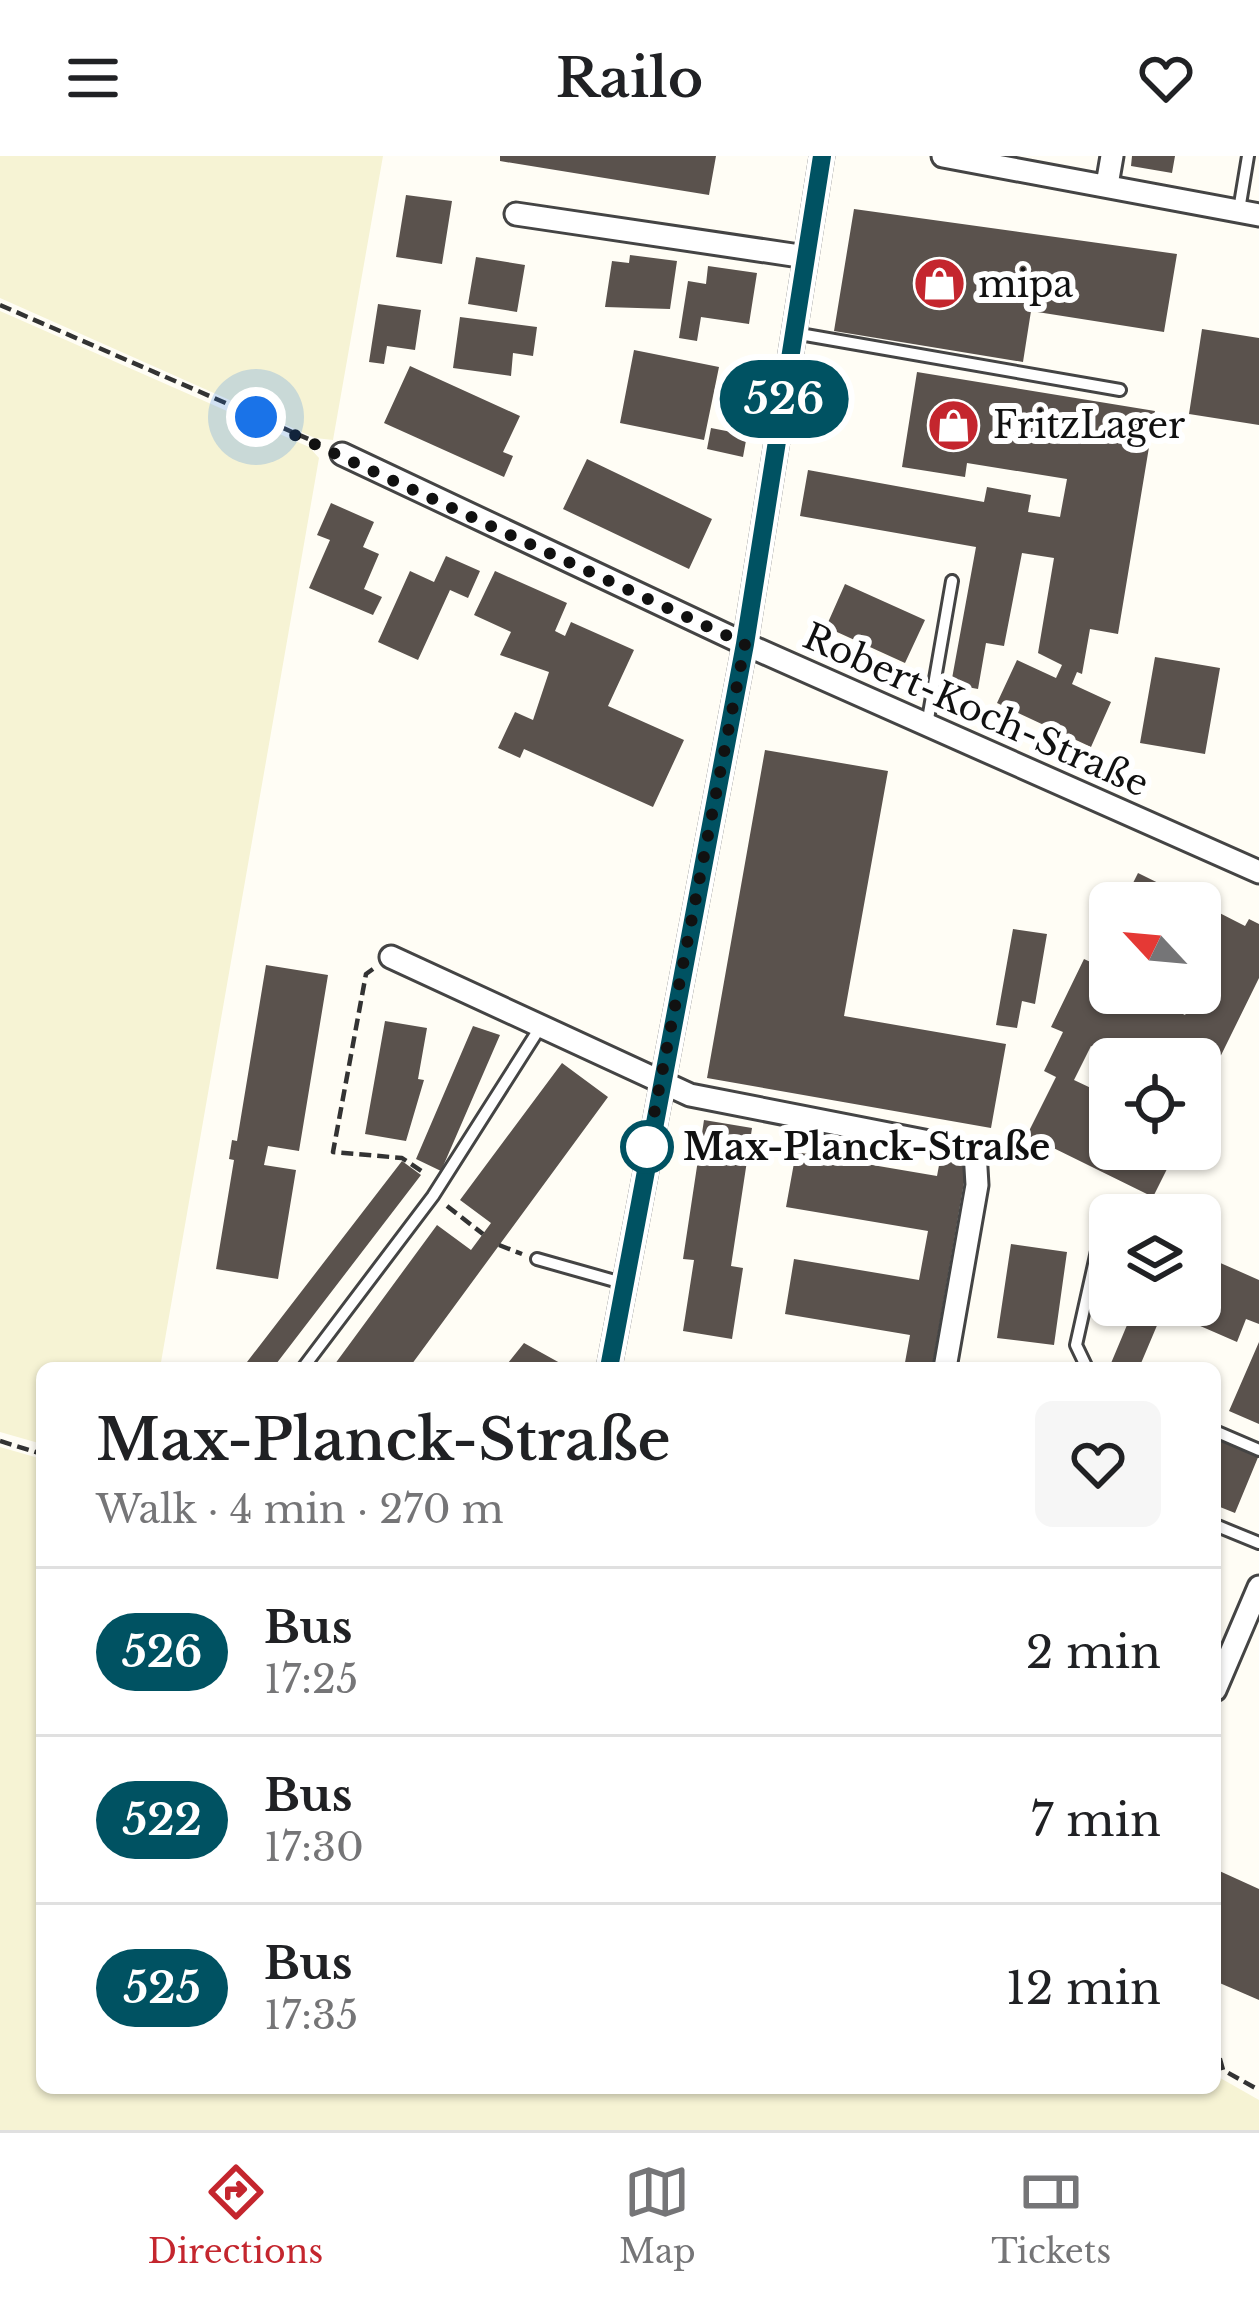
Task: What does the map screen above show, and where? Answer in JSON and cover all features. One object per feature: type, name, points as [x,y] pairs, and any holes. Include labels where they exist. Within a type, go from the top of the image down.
[{"type":"street","points":[[610,1362],[745,644],[822,156]]},
{"type":"street","points":[[943,156],[1249,213]]},
{"type":"street","points":[[1107,185],[1112,156]]},
{"type":"street","points":[[516,214],[806,257]]},
{"type":"street","name":"Robert-Koch-Straße","points":[[342,454],[745,644],[1259,872]]},
{"type":"street","points":[[391,957],[690,1095],[975,1151],[977,1185],[946,1362]]},
{"type":"street","points":[[1221,1676],[1259,1587]]},
{"type":"lane","points":[[1248,156],[1249,213]]},
{"type":"lane","points":[[794,333],[1120,390]]},
{"type":"lane","points":[[927,725],[952,581]]},
{"type":"lane","points":[[308,1362],[433,1196],[542,1023]]},
{"type":"lane","points":[[537,1259],[622,1283]]},
{"type":"lane","points":[[1085,1362],[1076,1345],[1089,1287]]},
{"type":"lane","points":[[1221,1434],[1259,1450]]},
{"type":"lane","points":[[1221,1527],[1259,1543]]},
{"type":"path","points":[[0,305],[342,454]]},
{"type":"path","points":[[391,957],[366,974],[333,1152],[402,1158],[441,1183]]},
{"type":"path","points":[[433,1196],[483,1234]]},
{"type":"path","points":[[0,1441],[36,1452]]},
{"type":"path","points":[[1221,2063],[1223,2070],[1259,2090]]},
{"type":"shaded area","points":[[0,156],[383,156],[333,440],[315,438],[0,298]]},
{"type":"shaded area","points":[[0,311],[309,447],[319,458],[161,1362],[36,1362],[36,1442],[0,1432]]},
{"type":"shaded area","points":[[0,1447],[36,1457],[36,2094],[1221,2094],[1221,2078],[1259,2100],[1259,2130],[0,2130]]},
{"type":"building","points":[[500,156],[716,156],[709,195],[500,161]]},
{"type":"building","points":[[1132,156],[1175,156],[1172,173],[1131,166]]},
{"type":"building","points":[[406,195],[452,201],[442,264],[396,257]]},
{"type":"building","points":[[854,209],[1177,254],[1164,332],[1031,311],[1023,362],[834,331]]},
{"type":"building","points":[[630,255],[677,261],[670,309],[605,307],[612,261],[629,263]]},
{"type":"building","points":[[476,257],[525,265],[517,312],[468,304]]},
{"type":"building","points":[[708,266],[757,273],[749,324],[701,317],[697,341],[679,338],[688,281],[706,284]]},
{"type":"building","points":[[378,304],[421,310],[415,350],[387,346],[384,364],[369,362]]},
{"type":"building","points":[[460,317],[537,327],[533,356],[513,353],[511,376],[453,368]]},
{"type":"building","points":[[1202,329],[1259,338],[1259,425],[1189,414]]},
{"type":"building","points":[[634,350],[719,367],[704,440],[620,423]]},
{"type":"building","points":[[410,366],[520,416],[503,452],[513,456],[504,477],[384,423]]},
{"type":"building","points":[[917,372],[1155,411],[1118,634],[1090,629],[1082,674],[1077,672],[1072,684],[1111,702],[1091,747],[997,703],[1017,660],[1056,678],[1062,665],[1038,653],[1054,558],[1022,553],[1004,646],[986,643],[978,689],[951,684],[976,547],[800,516],[808,470],[984,502],[987,487],[1031,495],[1028,512],[1060,517],[1067,479],[967,463],[965,477],[902,467]]},
{"type":"building","points":[[711,428],[747,435],[743,457],[707,449]]},
{"type":"building","points":[[587,459],[712,519],[689,569],[563,509]]},
{"type":"building","points":[[331,503],[374,522],[363,547],[379,554],[364,589],[382,597],[373,615],[309,588],[330,540],[317,535]]},
{"type":"building","points":[[446,556],[480,571],[468,598],[450,590],[418,660],[378,642],[410,571],[434,582]]},
{"type":"building","points":[[495,571],[567,603],[555,631],[565,636],[571,622],[634,650],[608,706],[684,740],[653,807],[524,749],[520,758],[498,748],[515,712],[533,720],[549,672],[500,655],[511,632],[474,615]]},
{"type":"building","points":[[845,584],[925,620],[905,663],[826,627]]},
{"type":"building","points":[[1155,657],[1220,668],[1205,754],[1140,743]]},
{"type":"building","points":[[765,750],[888,771],[844,1016],[1006,1044],[991,1128],[707,1078]]},
{"type":"building","points":[[1138,873],[1156,882],[1134,882]]},
{"type":"building","points":[[1221,914],[1245,926],[1249,919],[1259,924],[1259,978],[1221,1055],[1221,1038],[1089,1038],[1089,1050],[1074,1080],[1089,1087],[1089,1166],[1027,1135],[1056,1077],[1044,1071],[1063,1032],[1051,1027],[1084,959],[1089,961],[1089,1014],[1221,1014]]},
{"type":"building","points":[[1013,929],[1047,934],[1035,1004],[1022,1001],[1017,1028],[996,1025]]},
{"type":"building","points":[[266,965],[328,975],[299,1151],[268,1146],[264,1165],[296,1170],[278,1279],[216,1269],[234,1160],[229,1159],[232,1140],[237,1141]]},
{"type":"building","points":[[385,1021],[427,1028],[418,1079],[424,1080],[406,1141],[365,1134]]},
{"type":"building","points":[[473,1026],[500,1035],[441,1171],[416,1159]]},
{"type":"building","points":[[562,1063],[608,1097],[413,1362],[336,1362],[437,1225],[471,1250],[491,1223],[460,1200]]},
{"type":"building","points":[[704,1120],[752,1128],[731,1266],[743,1268],[732,1339],[683,1331],[694,1260],[683,1259]]},
{"type":"building","points":[[796,1152],[937,1176],[940,1160],[967,1165],[933,1362],[905,1362],[910,1335],[785,1314],[794,1259],[919,1280],[928,1231],[786,1207]]},
{"type":"building","points":[[402,1161],[421,1175],[278,1362],[247,1362]]},
{"type":"building","points":[[1098,1170],[1166,1170],[1154,1194]]},
{"type":"building","points":[[1011,1244],[1067,1252],[1054,1345],[997,1338]]},
{"type":"building","points":[[1221,1263],[1259,1280],[1259,1324],[1246,1319],[1237,1342],[1200,1326],[1221,1326]]},
{"type":"building","points":[[1127,1326],[1157,1326],[1142,1362],[1112,1362]]},
{"type":"building","points":[[1259,1342],[1259,1424],[1229,1411]]},
{"type":"building","points":[[524,1343],[558,1362],[509,1362]]},
{"type":"building","points":[[1221,1440],[1259,1455],[1235,1513],[1221,1507]]},
{"type":"building","points":[[1221,1872],[1259,1889],[1259,2000],[1221,1984]]},
{"type":"bus line","name":"526","points":[[610,1362],[745,644],[822,156]]},
{"type":"place","name":"mipa","points":[[939,284]]},
{"type":"place","name":"FritzLager","points":[[954,425]]},
{"type":"place","name":"Max-Planck-Straße","points":[[647,1147]]},
{"type":"route","points":[[256,417],[745,644],[646,1156],[647,1147]]}]
